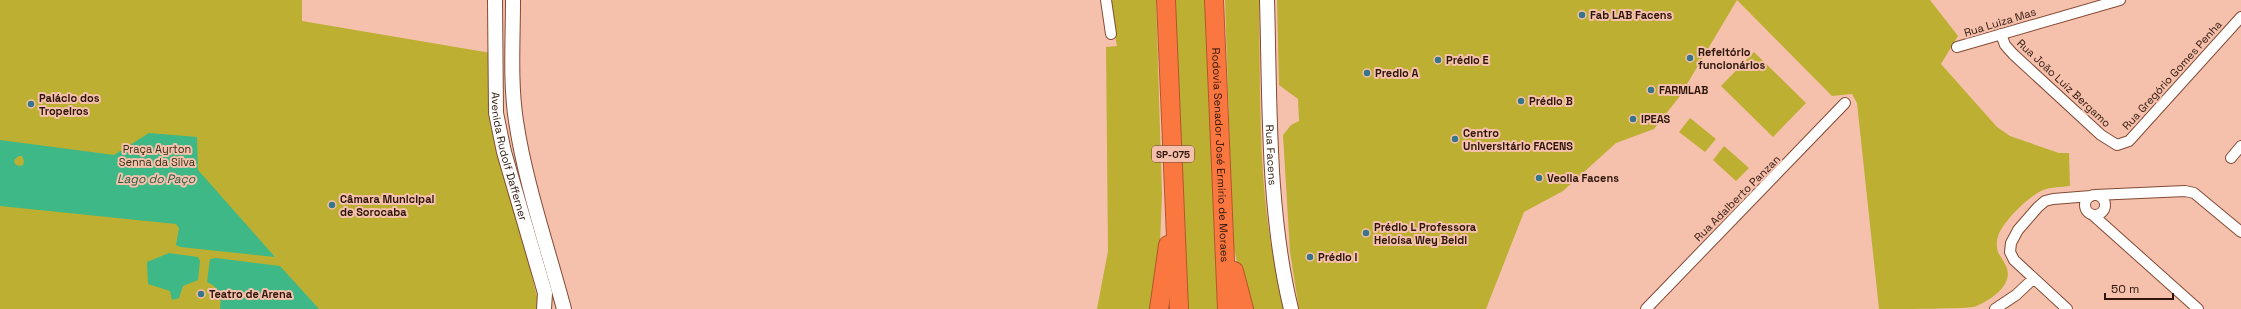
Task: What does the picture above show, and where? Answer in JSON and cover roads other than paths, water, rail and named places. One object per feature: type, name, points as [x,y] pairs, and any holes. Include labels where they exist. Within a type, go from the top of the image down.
[{"type":"highway","name":"SP-075","points":[[1166,0],[1179,309]]},
{"type":"highway","name":"Rodovia Senador José Ermírio de Moraes","points":[[1214,0],[1227,309]]},
{"type":"highway","points":[[1159,309],[1175,196]]},
{"type":"highway","points":[[1224,215],[1234,276],[1244,309]]},
{"type":"main road","name":"Avenida Rudolf Dafferner","points":[[495,0],[496,114],[504,152],[544,293],[545,309]]},
{"type":"main road","name":"Avenida Rudolf Dafferner","points":[[513,0],[516,121],[564,309]]},
{"type":"main road","name":"Rua Facens","points":[[1267,0],[1276,219],[1285,287],[1291,309]]},
{"type":"main road","points":[[545,309],[549,303],[554,302],[564,309]]},
{"type":"street","points":[[1106,0],[1111,34]]},
{"type":"street","name":"Rua Luiza Mas","points":[[1957,48],[2102,2],[2120,0]]},
{"type":"street","name":"Rua Gregório Gomes Penha","points":[[2117,145],[2129,141],[2241,17]]},
{"type":"street","name":"Rua João Luiz Bergamo","points":[[2001,34],[2005,45],[2013,54],[2101,135],[2117,145]]},
{"type":"street","name":"Rua Adalberto Panzan","points":[[1646,309],[1845,103]]},
{"type":"street","points":[[2231,158],[2241,146]]},
{"type":"street","points":[[2067,309],[2014,260],[2010,252],[2010,243],[2018,230],[2041,204],[2053,199],[2069,197],[2115,193],[2185,191],[2194,193],[2241,232]]},
{"type":"street","points":[[2097,211],[2115,193]]},
{"type":"street","points":[[2093,195],[2103,199],[2097,211]]},
{"type":"street","points":[[2093,195],[2085,204],[2097,211],[2108,229],[2198,309]]},
{"type":"street","points":[[2069,197],[2097,211]]},
{"type":"street","points":[[1996,309],[2016,295],[2033,279]]},
{"type":"water","name":"Lago do Paço","points":[[149,133],[197,137],[198,170],[275,257],[180,247],[176,245],[179,228],[176,224],[0,206],[0,140],[114,155]],"holes":[[[19,156],[22,156],[24,161],[23,165],[19,166],[15,164],[14,160]]]},
{"type":"water","points":[[169,253],[198,257],[200,261],[198,280],[183,286],[179,298],[172,300],[170,291],[148,284],[147,262]]},
{"type":"water","points":[[216,258],[280,266],[319,309],[220,309],[219,292],[214,286],[207,282],[210,259]]},
{"type":"place","name":"Fab LAB Facens","points":[[1582,15]]},
{"type":"place","name":"Refeitório funcionários","points":[[1690,58]]},
{"type":"place","name":"Prédio E","points":[[1438,60]]},
{"type":"place","name":"Predio A","points":[[1367,73]]},
{"type":"place","name":"FARMLAB","points":[[1651,90]]},
{"type":"place","name":"Prédio B","points":[[1521,101]]},
{"type":"place","name":"Palácio dos Tropeiros","points":[[31,104]]},
{"type":"place","name":"IPEAS","points":[[1633,119]]},
{"type":"place","name":"Centro Universitário FACENS","points":[[1455,139]]},
{"type":"place","name":"Veolia Facens","points":[[1539,178]]},
{"type":"place","name":"Câmara Municipal de Sorocaba","points":[[332,205]]},
{"type":"place","name":"Prédio L Professora Heloísa Wey Beldi","points":[[1366,233]]},
{"type":"place","name":"Prédio I","points":[[1310,257]]},
{"type":"place","name":"Teatro de Arena","points":[[201,294]]},
{"type":"park label","name":"Praça Ayrton Senna da Silva","points":[[157,155]]}]
